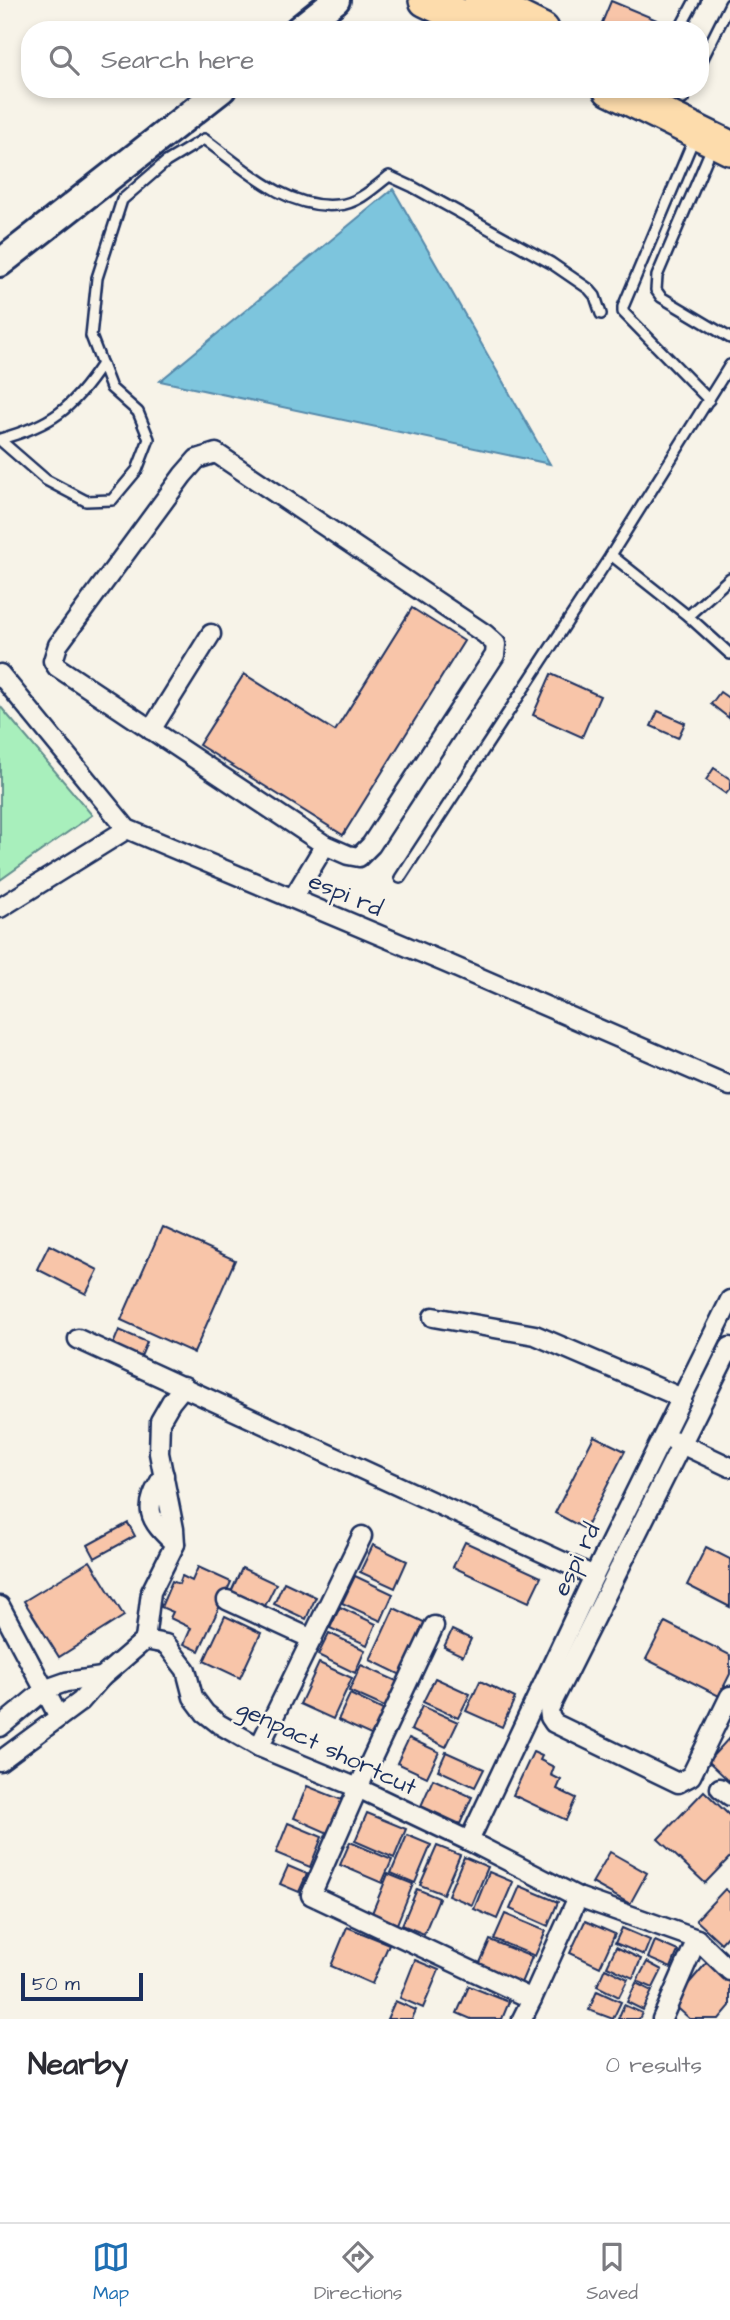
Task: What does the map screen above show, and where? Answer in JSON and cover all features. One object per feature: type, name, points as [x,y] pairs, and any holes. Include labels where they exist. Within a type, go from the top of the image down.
[{"type":"highway","points":[[426,0],[469,21]]},
{"type":"highway","points":[[481,0],[524,21]]},
{"type":"highway","points":[[631,98],[718,136]]},
{"type":"highway","points":[[683,98],[718,136]]},
{"type":"street","points":[[309,21],[336,0]]},
{"type":"street","points":[[0,263],[211,98]]},
{"type":"street","points":[[216,453],[475,627],[496,644],[495,655],[371,845],[359,857],[325,845],[57,667],[53,661],[58,645],[183,475],[197,459],[216,453]]},
{"type":"street","points":[[151,730],[211,634]]},
{"type":"street","name":"espi rd","points":[[0,674],[127,829],[730,1086]]},
{"type":"street","points":[[0,908],[127,829]]},
{"type":"street","points":[[293,898],[325,845]]},
{"type":"street","name":"espi rd","points":[[469,1841],[594,1576],[730,1300]]},
{"type":"street","points":[[433,1317],[535,1335],[682,1398]]},
{"type":"street","points":[[78,1339],[594,1576]]},
{"type":"street","points":[[710,1342],[729,1348],[550,1709],[550,1717],[554,1723],[678,1783],[691,1776],[730,1696]]},
{"type":"street","points":[[0,1761],[81,1701],[102,1677],[145,1640],[151,1592],[174,1544],[159,1453],[160,1421],[184,1387]]},
{"type":"street","points":[[664,1435],[730,1467]]},
{"type":"street","points":[[616,1533],[633,1541]]},
{"type":"street","points":[[259,1747],[362,1536]]},
{"type":"street","points":[[605,1555],[623,1563]]},
{"type":"street","points":[[227,1600],[312,1639]]},
{"type":"street","points":[[0,1606],[59,1717]]},
{"type":"street","points":[[434,1626],[311,1895],[532,1999]]},
{"type":"street","name":"genpact shortcut","points":[[145,1640],[166,1644],[186,1670],[193,1697],[205,1713],[259,1747],[358,1788],[578,1897],[696,1939]]},
{"type":"street","points":[[0,1727],[46,1689],[66,1682],[102,1677]]},
{"type":"street","points":[[522,2019],[578,1897]]},
{"type":"street","points":[[662,2019],[696,1939],[730,1971]]},
{"type":"lane","points":[[684,21],[695,0]]},
{"type":"lane","points":[[709,46],[730,4]]},
{"type":"lane","points":[[718,136],[657,276],[656,290],[661,297],[730,338]]},
{"type":"lane","points":[[709,400],[623,312],[623,307],[718,136]]},
{"type":"lane","points":[[0,440],[46,480],[86,501],[112,500],[137,470],[149,439],[138,412],[111,388],[91,336],[97,278],[122,200],[166,162],[204,139],[267,186],[305,202],[338,205],[361,197],[389,176],[551,263],[589,289],[595,296],[601,314]]},
{"type":"lane","points":[[0,440],[32,430],[61,414],[90,382],[102,364]]},
{"type":"lane","points":[[400,878],[611,555],[730,365]]},
{"type":"lane","points":[[611,555],[688,616],[730,654]]},
{"type":"lane","points":[[688,616],[730,578]]},
{"type":"green space","points":[[0,706],[92,815],[0,880]]},
{"type":"water","points":[[393,189],[550,464],[160,381]]},
{"type":"building","points":[[611,1],[659,21],[603,21]]},
{"type":"building","points":[[412,608],[464,641],[343,835],[199,745],[244,674],[335,731]]},
{"type":"building","points":[[551,674],[600,696],[582,737],[533,715]]},
{"type":"building","points":[[720,692],[730,699],[729,718],[711,704]]},
{"type":"building","points":[[658,711],[685,723],[678,738],[651,726]]},
{"type":"building","points":[[714,768],[730,779],[730,789],[726,794],[706,780]]},
{"type":"building","points":[[162,1227],[235,1260],[194,1353],[121,1320]]},
{"type":"building","points":[[49,1245],[98,1270],[86,1294],[37,1269]]},
{"type":"building","points":[[119,1330],[147,1342],[140,1359],[112,1347]]},
{"type":"building","points":[[594,1436],[625,1451],[585,1529],[555,1513]]},
{"type":"building","points":[[128,1523],[135,1536],[95,1558],[88,1545]]},
{"type":"building","points":[[465,1542],[541,1577],[529,1602],[453,1567]]},
{"type":"building","points":[[373,1545],[407,1561],[395,1588],[360,1572]]},
{"type":"building","points":[[706,1547],[730,1559],[730,1607],[687,1585]]},
{"type":"building","points":[[90,1561],[124,1616],[59,1657],[24,1601]]},
{"type":"building","points":[[198,1567],[231,1582],[199,1651],[184,1644],[191,1628],[170,1618],[173,1612],[161,1607],[172,1581],[179,1584],[182,1576],[192,1581]]},
{"type":"building","points":[[242,1568],[276,1584],[263,1610],[230,1594]]},
{"type":"building","points":[[355,1576],[393,1594],[381,1621],[342,1603]]},
{"type":"building","points":[[284,1582],[316,1597],[306,1619],[274,1604]]},
{"type":"building","points":[[340,1607],[376,1624],[367,1645],[330,1628]]},
{"type":"building","points":[[394,1608],[428,1624],[403,1676],[370,1660]]},
{"type":"building","points":[[225,1616],[261,1633],[240,1678],[204,1661]]},
{"type":"building","points":[[665,1622],[730,1655],[730,1674],[719,1696],[646,1659]]},
{"type":"building","points":[[452,1630],[471,1639],[463,1656],[444,1647]]},
{"type":"building","points":[[329,1633],[365,1650],[355,1673],[318,1655]]},
{"type":"building","points":[[319,1663],[352,1678],[333,1719],[300,1704]]},
{"type":"building","points":[[361,1665],[401,1683],[389,1709],[349,1691]]},
{"type":"building","points":[[435,1678],[470,1694],[458,1718],[423,1702]]},
{"type":"building","points":[[480,1681],[515,1698],[502,1727],[466,1711]]},
{"type":"building","points":[[350,1694],[385,1711],[373,1736],[338,1720]]},
{"type":"building","points":[[422,1706],[458,1722],[446,1747],[411,1730]]},
{"type":"building","points":[[730,1737],[730,1782],[708,1761]]},
{"type":"building","points":[[409,1738],[439,1752],[427,1777],[397,1763]]},
{"type":"building","points":[[446,1752],[484,1769],[475,1787],[438,1770]]},
{"type":"building","points":[[533,1752],[542,1756],[540,1760],[554,1767],[551,1775],[561,1780],[557,1789],[576,1798],[566,1820],[513,1795]]},
{"type":"building","points":[[433,1779],[472,1797],[460,1824],[421,1806]]},
{"type":"building","points":[[307,1786],[342,1800],[328,1833],[294,1818]]},
{"type":"building","points":[[704,1791],[730,1816],[730,1857],[705,1883],[658,1839]]},
{"type":"building","points":[[367,1813],[406,1829],[394,1858],[355,1841]]},
{"type":"building","points":[[288,1823],[322,1837],[310,1867],[276,1853]]},
{"type":"building","points":[[407,1835],[431,1845],[415,1883],[391,1873]]},
{"type":"building","points":[[350,1842],[392,1860],[382,1883],[340,1865]]},
{"type":"building","points":[[437,1846],[460,1855],[443,1894],[420,1885]]},
{"type":"building","points":[[610,1852],[647,1873],[630,1904],[592,1883]]},
{"type":"building","points":[[464,1857],[488,1867],[472,1905],[448,1895]]},
{"type":"building","points":[[288,1866],[307,1874],[299,1892],[280,1884]]},
{"type":"building","points":[[489,1872],[513,1882],[497,1919],[474,1909]]},
{"type":"building","points":[[388,1874],[413,1884],[397,1924],[372,1913]]},
{"type":"building","points":[[520,1886],[558,1902],[548,1926],[510,1909]]},
{"type":"building","points":[[417,1889],[439,1898],[424,1934],[402,1925]]},
{"type":"building","points":[[725,1889],[730,1893],[730,1933],[721,1943],[696,1920]]},
{"type":"building","points":[[505,1914],[546,1931],[535,1956],[494,1939]]},
{"type":"building","points":[[585,1921],[615,1934],[600,1967],[570,1953]]},
{"type":"building","points":[[347,1927],[389,1944],[372,1984],[331,1966]]},
{"type":"building","points":[[622,1928],[650,1940],[644,1955],[615,1943]]},
{"type":"building","points":[[490,1940],[532,1957],[521,1983],[479,1965]]},
{"type":"building","points":[[655,1941],[678,1951],[671,1968],[648,1958]]},
{"type":"building","points":[[616,1947],[641,1959],[633,1978],[607,1966]]},
{"type":"building","points":[[415,1960],[439,1970],[423,2008],[400,1998]]},
{"type":"building","points":[[709,1960],[730,1978],[730,2006],[719,2019],[690,2019],[672,2003]]},
{"type":"building","points":[[647,1962],[662,1970],[653,1988],[637,1981]]},
{"type":"building","points":[[605,1968],[628,1979],[619,1997],[597,1986]]},
{"type":"building","points":[[636,1983],[652,1991],[643,2010],[627,2002]]},
{"type":"building","points":[[469,1986],[509,2002],[502,2019],[471,2019],[457,2013]]},
{"type":"building","points":[[597,1991],[621,2002],[613,2019],[589,2010]]},
{"type":"building","points":[[395,2001],[416,2010],[412,2019],[387,2019]]},
{"type":"building","points":[[624,2005],[642,2013],[639,2019],[618,2019]]}]
